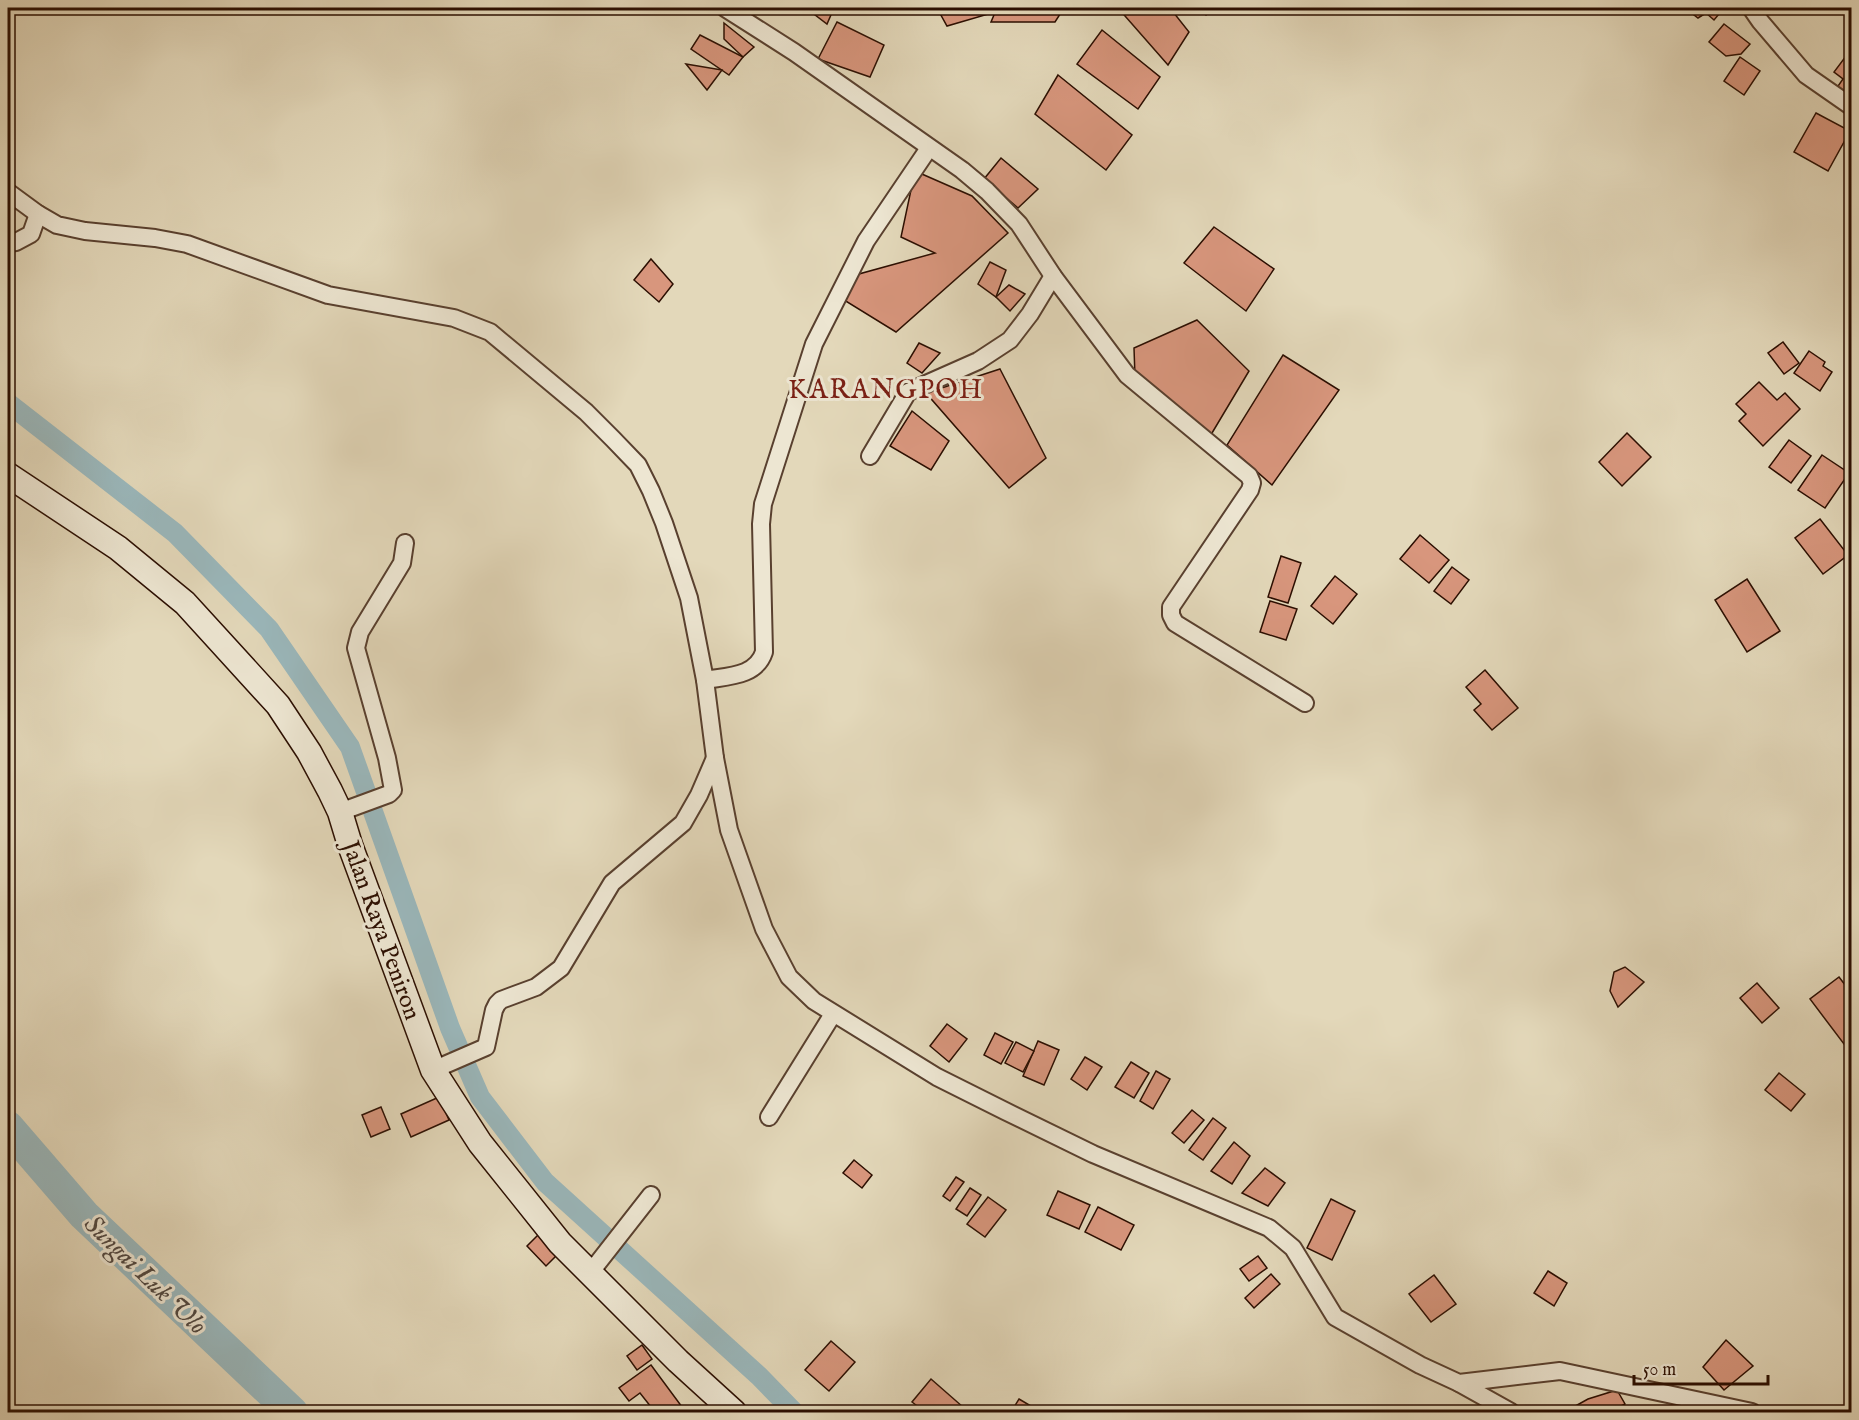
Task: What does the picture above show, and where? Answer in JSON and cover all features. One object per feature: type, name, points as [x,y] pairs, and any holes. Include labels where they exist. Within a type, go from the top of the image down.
[{"type":"main road","name":"Jalan Raya Peniron","points":[[8,475],[118,548],[185,603],[278,705],[350,808],[350,845],[433,1070],[480,1143],[560,1243],[597,1265],[734,1413]]},
{"type":"street","points":[[725,8],[794,52],[962,170],[987,191],[1018,224],[1053,276],[1127,375],[1249,476],[1250,490],[1172,607],[1171,615],[1175,623],[1305,703]]},
{"type":"street","points":[[1752,8],[1760,21],[1806,75],[1851,107]]},
{"type":"street","points":[[705,680],[750,671],[762,657],[764,652],[761,524],[763,504],[814,344],[866,241],[929,148]]},
{"type":"street","points":[[8,192],[57,225],[85,231],[187,244],[328,295],[454,318],[490,332],[586,412],[638,465],[664,523],[689,598],[705,680],[715,758],[729,830],[764,929],[789,977],[814,1001],[833,1014],[937,1077],[1093,1154],[1269,1228],[1293,1248],[1335,1317],[1512,1413]]},
{"type":"street","points":[[8,243],[16,242],[31,234],[38,214]]},
{"type":"street","points":[[870,456],[908,392],[978,361],[1010,340],[1031,313],[1053,276]]},
{"type":"street","points":[[350,808],[389,794],[393,790],[356,648],[360,632],[402,563],[405,543]]},
{"type":"street","points":[[433,1070],[484,1049],[488,1044],[497,1004],[501,1000],[536,987],[561,968],[612,883],[683,823],[699,795],[715,758]]},
{"type":"street","points":[[769,1117],[833,1014]]},
{"type":"street","points":[[597,1265],[651,1196]]},
{"type":"street","points":[[1459,1383],[1560,1371],[1752,1413]]},
{"type":"building","points":[[806,8],[834,8],[827,24]]},
{"type":"building","points":[[937,8],[994,8],[992,13],[947,26]]},
{"type":"building","points":[[997,8],[1064,8],[1055,22],[991,22]]},
{"type":"building","points":[[1118,8],[1170,8],[1189,32],[1168,65]]},
{"type":"building","points":[[1197,8],[1211,8],[1206,15]]},
{"type":"building","points":[[1685,8],[1724,8],[1714,20],[1706,13],[1698,18]]},
{"type":"building","points":[[837,22],[884,45],[870,77],[818,59]]},
{"type":"building","points":[[724,23],[754,47],[743,57],[724,39]]},
{"type":"building","points":[[1724,24],[1750,44],[1741,54],[1726,56],[1709,42]]},
{"type":"building","points":[[1102,30],[1160,77],[1138,109],[1077,64]]},
{"type":"building","points":[[700,35],[743,57],[729,75],[691,49]]},
{"type":"building","points":[[1846,56],[1852,61],[1852,100],[1836,89],[1843,79],[1834,72]]},
{"type":"building","points":[[1740,57],[1760,71],[1744,95],[1724,81]]},
{"type":"building","points":[[686,64],[722,70],[707,90]]},
{"type":"building","points":[[1058,75],[1132,135],[1106,170],[1035,114]]},
{"type":"building","points":[[1816,113],[1850,131],[1828,171],[1794,152]]},
{"type":"building","points":[[1001,158],[1038,189],[1018,208],[984,179]]},
{"type":"building","points":[[915,171],[972,196],[1008,233],[896,332],[844,300],[859,274],[935,253],[901,237]]},
{"type":"building","points":[[1214,227],[1274,269],[1246,311],[1184,263]]},
{"type":"building","points":[[651,259],[673,284],[659,302],[634,280]]},
{"type":"building","points":[[990,262],[1006,270],[996,297],[978,284]]},
{"type":"building","points":[[1009,285],[1025,294],[1010,311],[996,297]]},
{"type":"building","points":[[1197,320],[1249,371],[1209,438],[1135,377],[1134,348]]},
{"type":"building","points":[[1783,342],[1799,363],[1784,374],[1768,353]]},
{"type":"building","points":[[919,343],[940,353],[922,373],[907,363]]},
{"type":"building","points":[[1809,351],[1825,362],[1823,366],[1832,372],[1820,391],[1794,373]]},
{"type":"building","points":[[1283,355],[1339,390],[1272,485],[1227,445]]},
{"type":"building","points":[[1000,369],[1046,458],[1009,488],[926,393]]},
{"type":"building","points":[[1759,382],[1777,400],[1785,393],[1800,409],[1763,446],[1739,421],[1746,414],[1736,404]]},
{"type":"building","points":[[912,411],[949,441],[931,470],[890,446]]},
{"type":"building","points":[[1627,433],[1651,457],[1622,486],[1599,462]]},
{"type":"building","points":[[1789,440],[1811,456],[1791,483],[1769,467]]},
{"type":"building","points":[[1822,455],[1849,473],[1825,508],[1798,490]]},
{"type":"building","points":[[1820,519],[1848,555],[1823,574],[1795,538]]},
{"type":"building","points":[[1420,535],[1449,560],[1429,583],[1400,559]]},
{"type":"building","points":[[1281,556],[1301,563],[1288,603],[1268,597]]},
{"type":"building","points":[[1452,567],[1469,580],[1451,604],[1434,591]]},
{"type":"building","points":[[1335,576],[1357,594],[1333,624],[1311,606]]},
{"type":"building","points":[[1747,579],[1780,631],[1747,652],[1715,600]]},
{"type":"building","points":[[1270,601],[1297,609],[1286,640],[1260,632]]},
{"type":"building","points":[[1485,670],[1518,708],[1492,730],[1474,710],[1481,704],[1466,687]]},
{"type":"building","points":[[1625,967],[1644,982],[1618,1007],[1610,991],[1614,972]]},
{"type":"building","points":[[1839,977],[1852,994],[1852,1044],[1847,1048],[1810,999]]},
{"type":"building","points":[[1757,983],[1779,1008],[1762,1023],[1740,998]]},
{"type":"building","points":[[947,1024],[967,1039],[949,1062],[930,1046]]},
{"type":"building","points":[[995,1033],[1013,1042],[1001,1064],[984,1055]]},
{"type":"building","points":[[1038,1041],[1059,1050],[1044,1085],[1023,1076]]},
{"type":"building","points":[[1016,1042],[1034,1051],[1023,1072],[1005,1063]]},
{"type":"building","points":[[1085,1057],[1102,1067],[1087,1090],[1071,1079]]},
{"type":"building","points":[[1131,1062],[1149,1073],[1134,1098],[1115,1087]]},
{"type":"building","points":[[1156,1071],[1170,1079],[1153,1109],[1140,1101]]},
{"type":"building","points":[[1779,1073],[1805,1094],[1791,1111],[1765,1090]]},
{"type":"building","points":[[439,1097],[449,1120],[411,1137],[401,1114]]},
{"type":"building","points":[[381,1107],[390,1129],[371,1137],[362,1115]]},
{"type":"building","points":[[1192,1110],[1204,1120],[1184,1143],[1172,1133]]},
{"type":"building","points":[[1213,1118],[1226,1128],[1203,1160],[1189,1150]]},
{"type":"building","points":[[1234,1142],[1250,1156],[1232,1184],[1211,1171]]},
{"type":"building","points":[[854,1160],[872,1175],[862,1188],[843,1173]]},
{"type":"building","points":[[1265,1168],[1285,1183],[1268,1206],[1242,1193]]},
{"type":"building","points":[[956,1177],[964,1182],[950,1201],[943,1196]]},
{"type":"building","points":[[970,1188],[981,1195],[967,1216],[956,1209]]},
{"type":"building","points":[[1058,1191],[1090,1205],[1079,1229],[1047,1215]]},
{"type":"building","points":[[988,1197],[1006,1210],[985,1237],[967,1224]]},
{"type":"building","points":[[1331,1199],[1355,1211],[1332,1260],[1307,1248]]},
{"type":"building","points":[[1098,1207],[1134,1225],[1121,1250],[1085,1232]]},
{"type":"building","points":[[539,1234],[558,1254],[546,1266],[527,1246]]},
{"type":"building","points":[[1258,1256],[1267,1268],[1249,1281],[1240,1269]]},
{"type":"building","points":[[1548,1271],[1567,1283],[1554,1306],[1534,1293]]},
{"type":"building","points":[[1271,1274],[1280,1284],[1254,1308],[1245,1298]]},
{"type":"building","points":[[1434,1275],[1456,1304],[1431,1322],[1409,1294]]},
{"type":"building","points":[[1726,1340],[1753,1366],[1724,1390],[1703,1367]]},
{"type":"building","points":[[831,1341],[855,1362],[829,1391],[805,1370]]},
{"type":"building","points":[[642,1345],[652,1359],[637,1370],[627,1356]]},
{"type":"building","points":[[651,1365],[685,1411],[655,1412],[640,1393],[629,1401],[619,1388]]},
{"type":"building","points":[[931,1379],[963,1407],[959,1412],[925,1412],[912,1402]]},
{"type":"building","points":[[1617,1390],[1625,1404],[1610,1412],[1573,1412],[1570,1409],[1588,1399]]},
{"type":"building","points":[[1019,1399],[1036,1409],[1034,1412],[1011,1412]]},
{"type":"waterway","points":[[8,403],[175,533],[269,629],[350,747],[450,1028],[480,1097],[545,1182],[759,1376],[794,1412]]},
{"type":"waterway","name":"Sungai Luk Ulo","points":[[8,1127],[84,1215],[292,1412]]},
{"type":"district","name":"KARANGPOH","points":[[886,389]]}]
